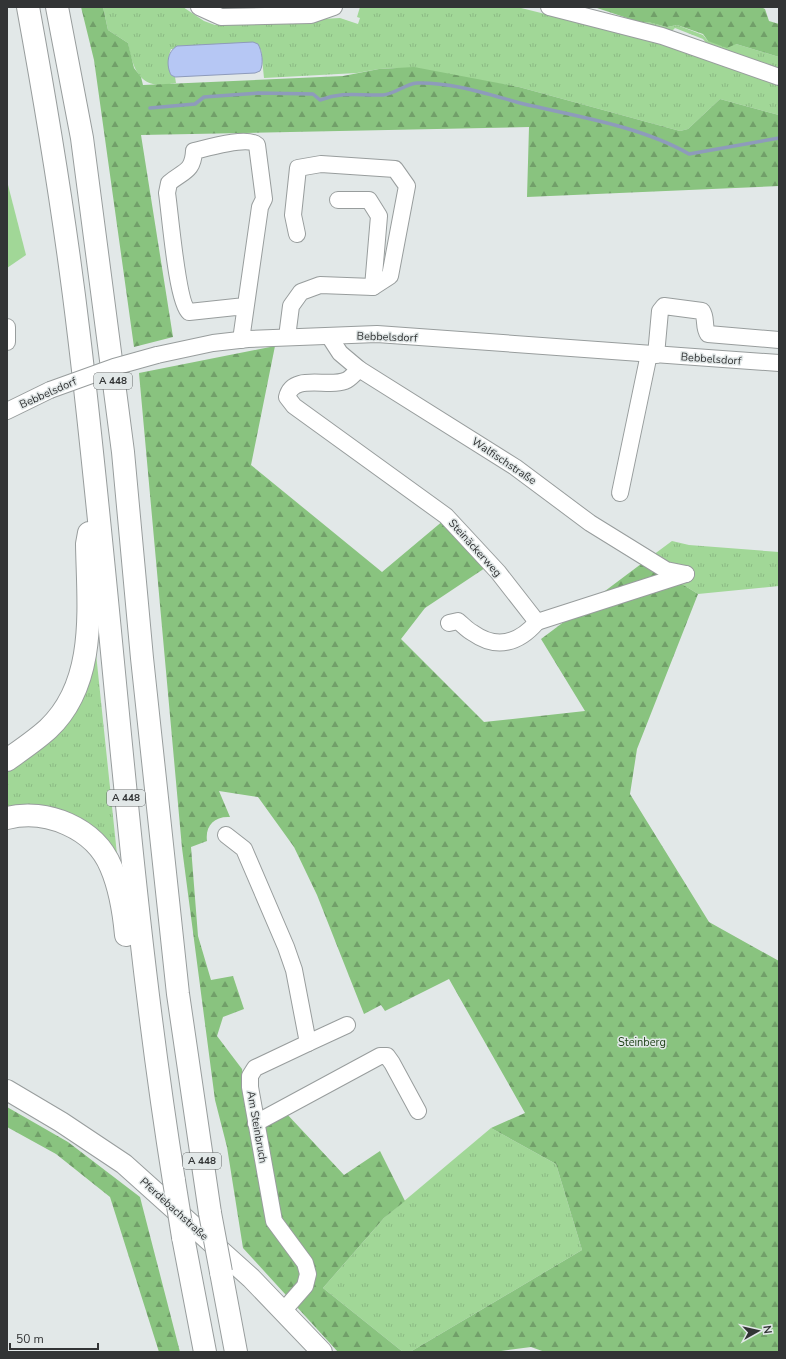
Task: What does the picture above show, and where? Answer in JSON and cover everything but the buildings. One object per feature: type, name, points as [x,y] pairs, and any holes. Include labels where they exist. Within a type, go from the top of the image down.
[{"type":"highway","name":"A 448","points":[[28,7],[57,171],[79,337],[137,906],[161,1097],[183,1237],[205,1352]]},
{"type":"highway","name":"A 448","points":[[57,7],[82,138],[123,452],[142,658],[178,994],[210,1213],[236,1352]]},
{"type":"highway","points":[[7,760],[49,728],[67,705],[78,685],[89,631],[87,544],[96,498]]},
{"type":"highway","points":[[7,818],[18,815],[34,814],[50,817],[70,824],[86,835],[98,846],[111,866],[124,915],[134,997],[161,1097]]},
{"type":"main road","name":"Pferdebachstraße","points":[[7,1090],[62,1122],[124,1164],[251,1278],[284,1310],[322,1352]]},
{"type":"street","points":[[199,7],[221,17],[311,15],[334,7]]},
{"type":"street","points":[[549,7],[622,27],[662,36],[779,77]]},
{"type":"street","points":[[241,340],[245,306],[255,253],[260,207],[264,199],[257,145],[251,141],[223,144],[194,151],[194,160],[188,171],[168,183],[180,289],[185,309],[189,312],[245,306]]},
{"type":"street","points":[[286,337],[292,306],[298,295],[308,288],[320,285],[373,286],[390,276],[408,186],[395,169],[321,164],[298,168],[293,215],[297,234]]},
{"type":"street","points":[[338,200],[369,200],[379,216],[373,286]]},
{"type":"street","points":[[620,492],[653,354],[660,310],[664,306],[702,311],[705,316],[705,330],[708,334],[779,340]]},
{"type":"street","points":[[7,327],[7,342]]},
{"type":"street","name":"Bebbelsdorf","points":[[7,411],[50,390],[114,367],[157,355],[213,343],[286,337],[377,334],[779,363]]},
{"type":"street","name":"Walfischstraße","points":[[329,336],[340,353],[359,369],[515,467],[590,523],[666,570],[686,574],[537,622]]},
{"type":"street","name":"Steinäckerweg","points":[[359,369],[348,379],[334,383],[308,383],[294,386],[289,392],[288,397],[294,406],[446,516],[498,572],[537,622]]},
{"type":"street","points":[[450,623],[458,621],[479,637],[499,643],[509,642],[523,636],[537,622]]},
{"type":"street","points":[[226,834],[244,849],[286,947],[301,994],[308,1043],[347,1025]]},
{"type":"street","name":"Am Steinbruch","points":[[284,1310],[305,1286],[308,1274],[305,1262],[274,1221],[256,1124],[250,1087],[250,1076],[255,1068],[308,1043]]},
{"type":"street","points":[[256,1124],[380,1056],[387,1056],[392,1063],[418,1111]]},
{"type":"green space","points":[[81,7],[103,7],[108,30],[128,43],[134,68],[141,77],[143,85],[343,76],[379,69],[414,67],[519,87],[680,131],[688,129],[720,99],[779,115],[779,186],[527,197],[529,127],[141,135],[173,337],[134,347],[94,60]]},
{"type":"green space","points":[[103,7],[183,7],[204,21],[215,25],[340,18],[358,24],[360,18],[357,17],[360,7],[517,7],[662,43],[779,85],[779,115],[720,99],[688,129],[680,131],[519,87],[396,68],[357,73],[264,78],[261,49],[171,49],[168,66],[171,75],[175,77],[176,83],[156,85],[147,82],[138,73],[132,62],[128,43],[108,30]]},
{"type":"green space","points":[[594,7],[761,7],[765,9],[769,21],[779,24],[779,57],[736,44],[727,48],[708,41],[703,34],[677,25],[667,27],[648,22],[642,23]]},
{"type":"green space","points":[[648,22],[667,27],[677,25],[703,35],[708,41],[736,44],[779,57],[779,70],[706,43],[703,39],[675,28],[672,31],[642,23]]},
{"type":"green space","points":[[7,181],[26,255],[7,268]]},
{"type":"green space","name":"Steinberg","points":[[275,346],[251,465],[382,572],[444,520],[488,566],[425,608],[401,639],[484,722],[585,711],[541,639],[645,561],[698,594],[637,749],[630,794],[709,922],[779,961],[779,1352],[545,1352],[531,1347],[494,1352],[410,1352],[582,1250],[556,1164],[491,1128],[525,1113],[449,979],[385,1011],[381,1005],[364,1014],[317,895],[294,847],[258,797],[219,791],[230,817],[215,820],[209,827],[207,841],[191,847],[198,936],[211,980],[233,976],[244,1009],[223,1017],[217,1036],[242,1069],[251,1128],[285,1112],[344,1175],[380,1151],[405,1201],[384,1218],[323,1288],[403,1352],[338,1352],[243,1248],[227,1147],[215,1100],[182,848],[139,373]]},
{"type":"green space","points":[[672,541],[689,545],[779,552],[779,586],[698,594],[645,561]]},
{"type":"green space","points":[[95,644],[118,864],[100,844],[7,814],[7,766],[26,752]]},
{"type":"green space","points":[[7,1107],[68,1142],[140,1197],[180,1352],[159,1352],[110,1197],[56,1154],[7,1127]]},
{"type":"green space","points":[[491,1128],[556,1164],[582,1250],[410,1352],[403,1352],[323,1288],[384,1218]]},
{"type":"water","points":[[253,42],[258,44],[261,50],[262,58],[260,71],[255,73],[175,77],[171,75],[169,71],[169,55],[177,46]]},
{"type":"waterway","points":[[150,108],[195,104],[204,97],[259,93],[313,94],[320,100],[345,95],[383,95],[392,93],[413,84],[431,83],[458,87],[524,104],[609,123],[651,136],[689,154],[779,138]]}]
